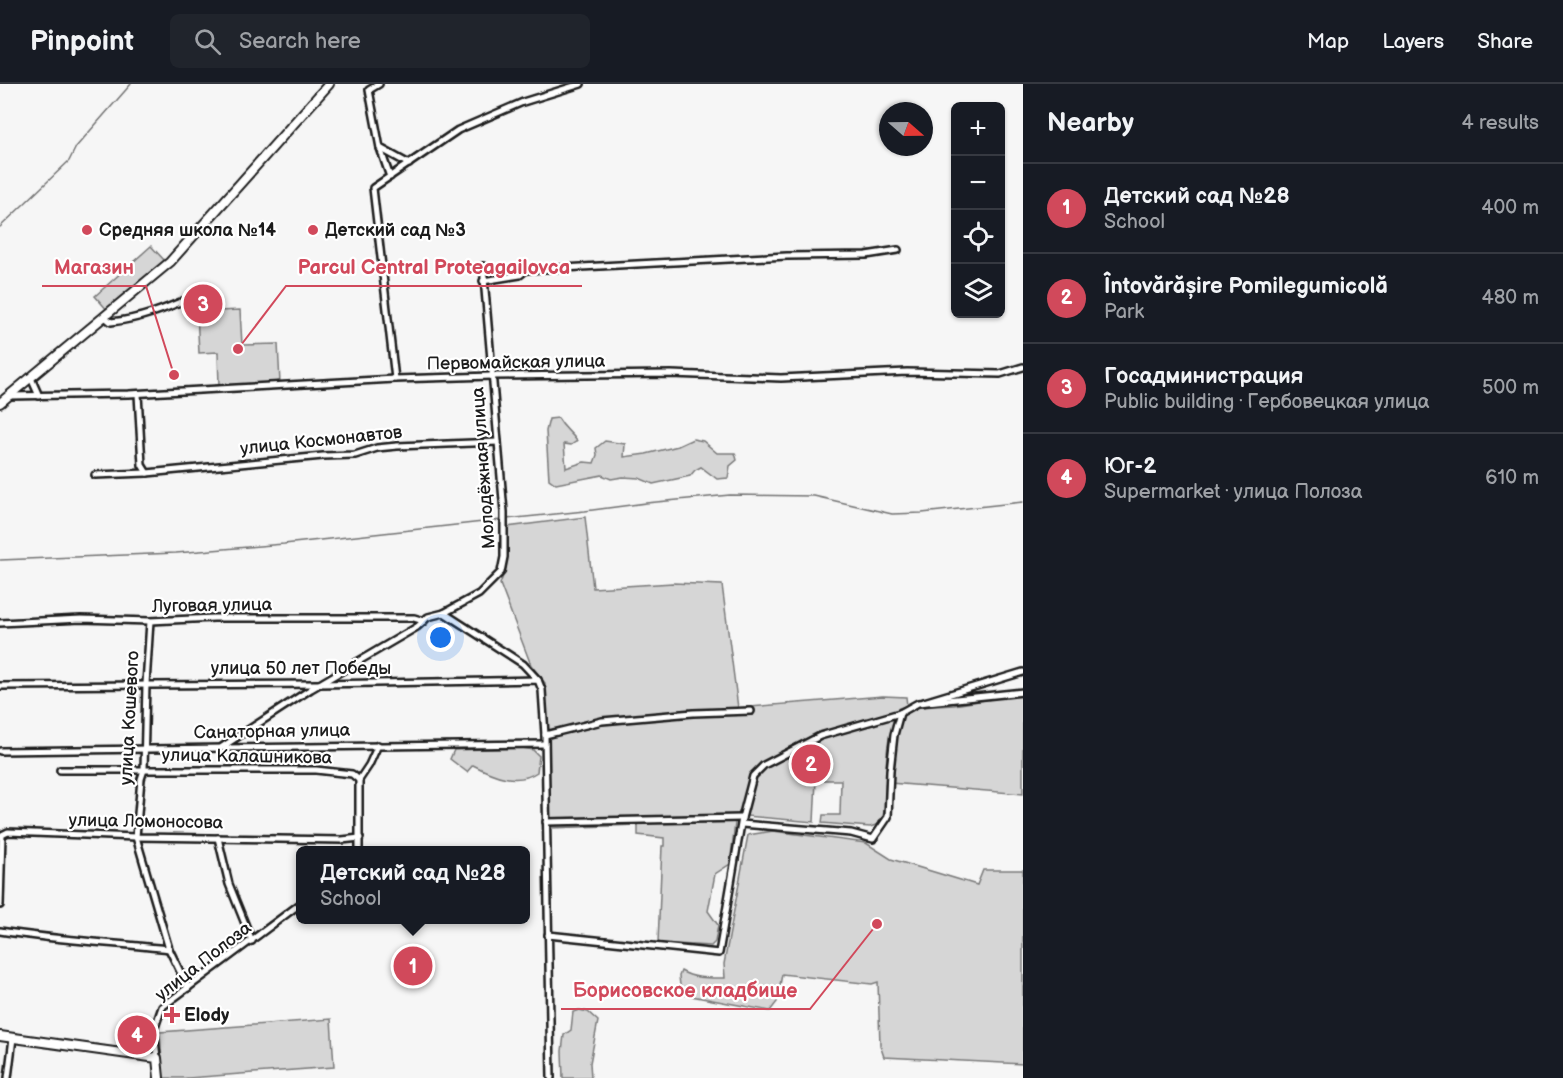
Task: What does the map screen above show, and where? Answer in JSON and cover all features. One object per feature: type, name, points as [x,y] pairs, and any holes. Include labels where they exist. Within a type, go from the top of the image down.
[{"type":"street","points":[[0,403],[170,262],[330,84]]},
{"type":"street","points":[[379,84],[368,87],[380,148],[390,177]]},
{"type":"street","points":[[395,380],[374,188],[458,130],[523,102],[581,84]]},
{"type":"street","points":[[380,148],[409,164]]},
{"type":"street","points":[[483,280],[520,275],[526,270],[787,256],[866,255],[898,250]]},
{"type":"street","name":"Молодёжная улица","points":[[444,613],[479,594],[494,581],[501,572],[504,557],[504,512],[483,266]]},
{"type":"street","points":[[105,317],[111,322],[131,320],[160,311],[192,297]]},
{"type":"street","name":"Первомайская улица","points":[[9,396],[138,394],[492,376],[671,374],[781,378],[907,372],[1000,374],[1023,367]]},
{"type":"street","points":[[31,378],[39,396]]},
{"type":"street","points":[[138,394],[142,465],[147,472]]},
{"type":"street","name":"улица Космонавтов","points":[[95,475],[355,455],[377,448],[397,446],[498,442]]},
{"type":"street","points":[[222,747],[319,684],[417,627],[428,617],[444,613],[523,664],[538,680],[542,690],[545,735],[551,1078]]},
{"type":"street","name":"Луговая улица","points":[[0,623],[81,619],[150,621],[214,618],[414,618],[424,621]]},
{"type":"street","name":"улица Кошевого","points":[[150,621],[146,684],[146,748],[136,837],[170,949],[188,988]]},
{"type":"street","points":[[548,935],[718,953],[742,821],[751,781],[756,771],[820,736],[900,713],[918,704],[1023,672]]},
{"type":"street","name":"улица 50 лет Победы","points":[[0,686],[538,680]]},
{"type":"street","points":[[918,704],[1023,692]]},
{"type":"street","points":[[545,735],[602,721],[693,713],[751,711]]},
{"type":"street","points":[[546,822],[742,821],[851,833],[873,839],[888,817],[894,735],[900,713]]},
{"type":"street","name":"Санаторная улица","points":[[0,751],[545,744]]},
{"type":"street","points":[[359,844],[359,780],[378,745]]},
{"type":"street","points":[[0,756],[8,751]]},
{"type":"street","name":"улица Калашникова","points":[[60,770],[316,770],[352,774],[359,780]]},
{"type":"street","name":"улица Ломоносова","points":[[0,904],[2,835],[8,832],[136,837],[342,840],[359,844]]},
{"type":"street","points":[[218,838],[230,884],[252,940]]},
{"type":"street","name":"улица Полоза","points":[[157,1058],[154,1030],[162,1007],[296,907]]},
{"type":"street","points":[[0,932],[46,939],[106,942],[170,949]]},
{"type":"street","points":[[0,1036],[157,1058],[159,1078]]},
{"type":"street","points":[[8,1078],[13,1038]]},
{"type":"shaded area","points":[[151,246],[165,261],[108,311],[95,296]]},
{"type":"shaded area","points":[[240,310],[242,345],[278,344],[280,383],[219,386],[218,352],[199,353],[197,312]]},
{"type":"shaded area","points":[[558,418],[577,441],[571,445],[564,444],[566,468],[584,462],[594,463],[597,455],[596,448],[605,441],[625,444],[624,457],[678,446],[693,439],[703,441],[717,453],[735,453],[737,460],[730,466],[728,478],[717,479],[701,467],[690,476],[653,484],[639,478],[611,479],[602,475],[556,484],[549,479],[546,431],[549,419]]},
{"type":"shaded area","points":[[585,517],[593,588],[673,583],[722,585],[738,708],[883,696],[906,697],[907,706],[899,708],[891,730],[887,756],[885,808],[883,816],[876,825],[870,827],[822,823],[823,815],[840,815],[841,780],[816,780],[814,822],[736,815],[730,864],[715,874],[708,911],[718,925],[715,942],[711,946],[658,943],[664,838],[638,835],[638,825],[551,828],[545,683],[531,665],[500,584],[506,568],[507,527]]},
{"type":"shaded area","points":[[1023,694],[1023,794],[890,783],[898,720],[908,710]]},
{"type":"shaded area","points":[[522,748],[533,750],[539,756],[537,772],[521,778],[505,778],[473,765],[467,772],[450,759],[454,750]]},
{"type":"shaded area","points":[[773,831],[866,843],[891,859],[977,885],[983,870],[1023,870],[1023,1064],[884,1057],[880,1045],[878,982],[872,984],[782,974],[777,1002],[770,1011],[681,994],[679,976],[681,971],[697,977],[725,978],[724,964],[748,835]]},
{"type":"shaded area","points":[[579,1010],[588,1012],[598,1021],[590,1063],[591,1078],[563,1078],[564,1035],[571,1030],[573,1012]]},
{"type":"shaded area","points":[[331,1019],[334,1067],[163,1078],[160,1032]]},
{"type":"waterway","points":[[0,227],[69,161],[76,147],[131,84]]},
{"type":"waterway","points":[[506,519],[730,495],[814,496],[892,514],[1023,502]]},
{"type":"waterway","points":[[0,560],[176,553],[284,544],[501,520]]},
{"type":"place","name":"Средняя школа №14","points":[[87,230]]},
{"type":"place","name":"Детский сад №3","points":[[313,230]]},
{"type":"place","name":"Госадминистрация","points":[[203,304]]},
{"type":"place","name":"Parcul Central Proteagailovca","points":[[238,349]]},
{"type":"place","name":"Магазин","points":[[174,375]]},
{"type":"place","name":"Întovărășire Pomilegumicolă","points":[[811,764]]},
{"type":"place","name":"Борисовское кладбище","points":[[877,924]]},
{"type":"place","name":"Детский сад №28","points":[[413,966]]},
{"type":"place","name":"Elody","points":[[172,1015]]},
{"type":"place","name":"Юг-2","points":[[137,1035]]}]
